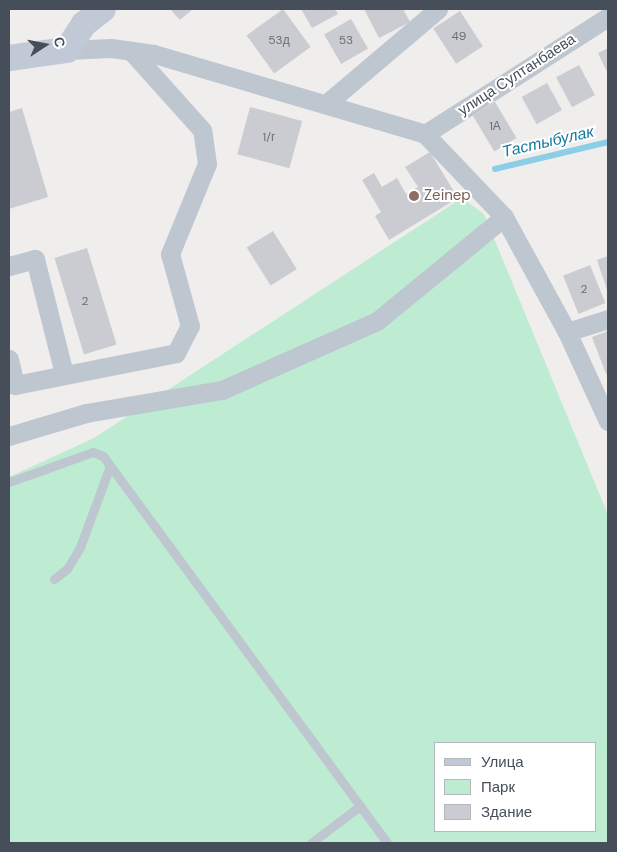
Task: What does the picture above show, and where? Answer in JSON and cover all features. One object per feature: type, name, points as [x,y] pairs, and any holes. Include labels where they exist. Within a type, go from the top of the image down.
[{"type":"street","points":[[67,50],[84,24],[103,9]]},
{"type":"street","points":[[326,104],[438,9]]},
{"type":"street","name":"улица Султанбаева","points":[[425,134],[608,16]]},
{"type":"street","points":[[9,58],[67,50],[131,51],[326,104],[425,134],[504,217],[570,330],[608,421]]},
{"type":"street","points":[[9,358],[15,384],[176,353],[190,326],[170,254],[207,164],[202,130],[131,51]]},
{"type":"street","points":[[9,436],[86,413],[222,390],[376,321],[504,217]]},
{"type":"street","points":[[9,266],[35,259],[64,374]]},
{"type":"street","points":[[570,330],[608,319]]},
{"type":"lane","points":[[9,482],[93,452],[110,466],[387,843]]},
{"type":"lane","points":[[54,579],[67,569],[80,547],[110,466]]},
{"type":"lane","points":[[311,843],[360,806]]},
{"type":"green space","points":[[462,198],[484,214],[608,515],[608,843],[9,843],[9,477],[94,438]]},
{"type":"building","points":[[170,9],[193,9],[180,20]]},
{"type":"building","points":[[283,9],[311,47],[274,73],[247,35]]},
{"type":"building","points":[[301,9],[335,9],[338,14],[312,28]]},
{"type":"building","points":[[364,9],[403,9],[410,22],[379,38]]},
{"type":"building","points":[[460,11],[483,46],[456,64],[433,28]]},
{"type":"building","points":[[351,19],[368,48],[341,64],[324,34]]},
{"type":"building","points":[[608,48],[608,74],[598,53]]},
{"type":"building","points":[[579,65],[595,95],[572,107],[556,77]]},
{"type":"building","points":[[547,83],[562,110],[537,124],[522,97]]},
{"type":"building","points":[[495,102],[517,138],[494,151],[473,115]]},
{"type":"building","points":[[250,107],[302,121],[289,168],[237,154]]},
{"type":"building","points":[[22,108],[48,197],[9,209],[9,112]]},
{"type":"building","name":"Zeinep","points":[[430,152],[458,198],[389,240],[375,216],[381,212],[362,180],[374,173],[382,187],[397,178],[406,194],[418,187],[405,167]]},
{"type":"building","points":[[273,231],[297,269],[271,286],[247,247]]},
{"type":"building","points":[[87,248],[117,345],[84,355],[54,258]]},
{"type":"building","points":[[608,256],[608,293],[597,260]]},
{"type":"building","points":[[590,265],[605,303],[578,314],[563,276]]},
{"type":"building","points":[[608,331],[608,373],[606,374],[592,337]]},
{"type":"waterway","name":"Тастыбулак","points":[[495,169],[608,142]]},
{"type":"place","name":"Zeinep","points":[[414,196]]}]
